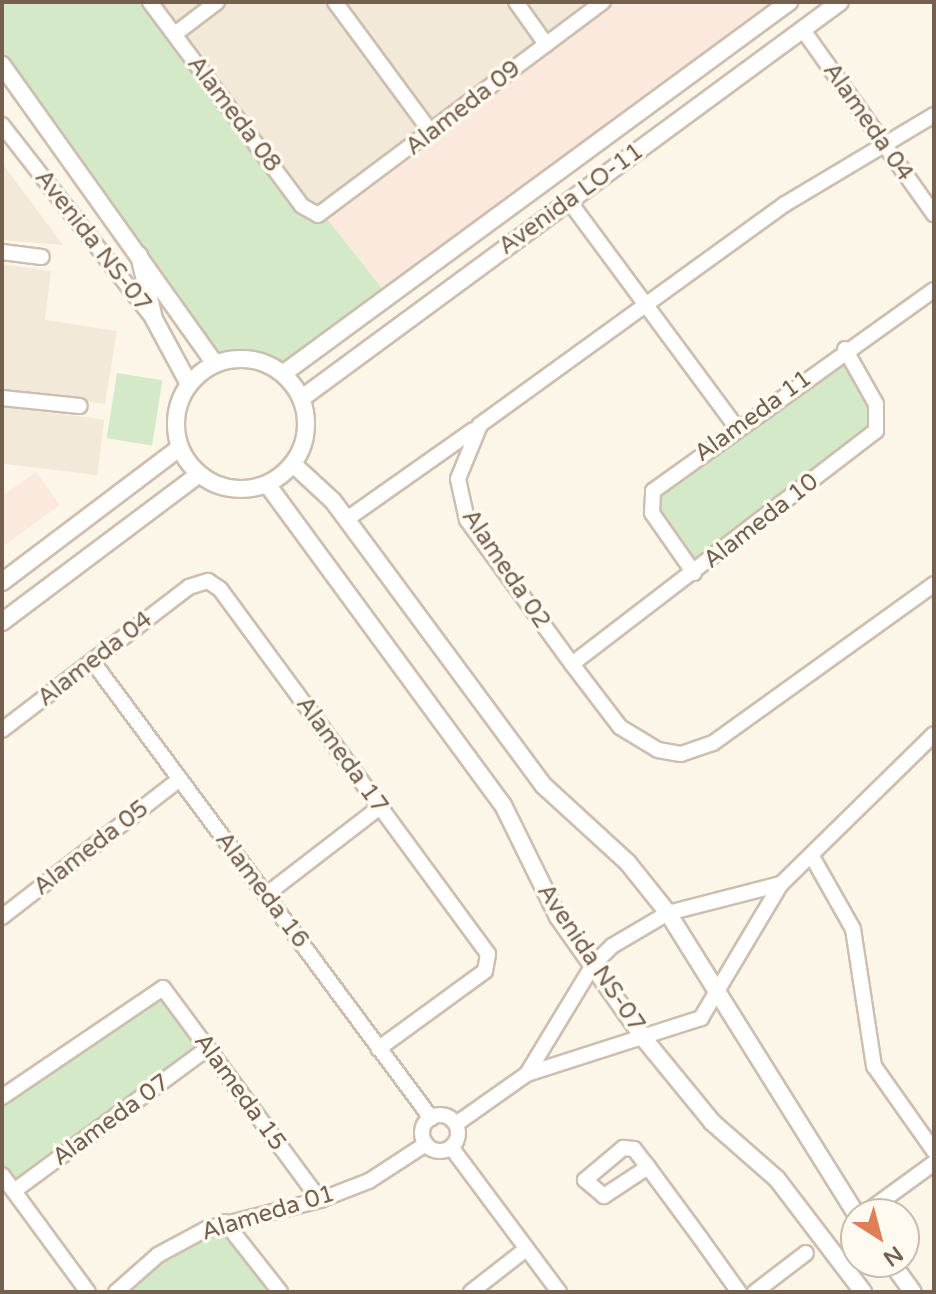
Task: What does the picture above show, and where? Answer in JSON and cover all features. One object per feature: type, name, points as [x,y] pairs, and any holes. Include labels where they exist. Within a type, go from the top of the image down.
[{"type":"street","name":"Alameda 08","points":[[150,2],[302,206],[324,215]]},
{"type":"street","points":[[175,34],[217,2]]},
{"type":"street","points":[[335,2],[431,132]]},
{"type":"street","points":[[516,2],[546,44]]},
{"type":"street","name":"Alameda 09","points":[[324,215],[603,2]]},
{"type":"street","name":"Avenida LO-11","points":[[284,373],[789,2]]},
{"type":"street","name":"Avenida LO-11","points":[[302,398],[840,2]]},
{"type":"street","name":"Alameda 04","points":[[803,30],[934,214]]},
{"type":"street","name":"Avenida NS-07","points":[[2,65],[137,246],[215,364]]},
{"type":"street","points":[[347,519],[480,425],[644,301],[934,115]]},
{"type":"street","name":"Avenida NS-07","points":[[2,125],[154,319],[189,384]]},
{"type":"street","points":[[569,201],[737,428]]},
{"type":"street","name":"Avenida NS-07","points":[[137,246],[154,319]]},
{"type":"street","points":[[2,252],[42,257]]},
{"type":"street","name":"Alameda 11","points":[[694,573],[652,513],[650,497],[845,349],[934,290]]},
{"type":"street","name":"Alameda 10","points":[[572,664],[876,431],[876,404],[845,349]]},
{"type":"street","points":[[239,358],[284,373],[302,398],[307,421],[293,464],[267,484],[231,488],[199,474],[179,448],[179,404],[189,384],[215,364],[239,358]]},
{"type":"street","points":[[2,398],[80,406]]},
{"type":"street","name":"Alameda 02","points":[[480,425],[458,479],[467,520],[572,664],[637,741],[658,750],[698,751],[934,584]]},
{"type":"street","points":[[2,582],[179,448]]},
{"type":"street","points":[[293,464],[347,519],[543,785],[628,863],[668,913],[721,991],[846,1198]]},
{"type":"street","points":[[2,622],[199,474]]},
{"type":"street","name":"Avenida NS-07","points":[[267,484],[503,805],[558,917],[645,1040],[712,1122],[777,1179],[863,1292]]},
{"type":"street","name":"Alameda 17","points":[[189,587],[208,581],[220,589],[486,949],[485,971],[378,1049]]},
{"type":"street","name":"Alameda 04","points":[[2,730],[189,587]]},
{"type":"street","name":"Alameda 16","points":[[93,662],[431,1118]]},
{"type":"street","points":[[527,1074],[593,965],[668,913],[781,884],[814,860],[934,734]]},
{"type":"street","name":"Alameda 05","points":[[2,917],[180,779]]},
{"type":"street","points":[[267,894],[380,807]]},
{"type":"street","points":[[814,860],[853,929],[874,1066],[934,1151]]},
{"type":"street","points":[[451,1147],[456,1124],[527,1074],[645,1040],[701,1018],[721,991],[781,884]]},
{"type":"street","name":"Alameda 15","points":[[2,1097],[157,987],[208,1048],[320,1200]]},
{"type":"street","name":"Alameda 07","points":[[14,1191],[208,1048]]},
{"type":"street","points":[[456,1124],[431,1118],[423,1130],[426,1144],[451,1147],[559,1292]]},
{"type":"street","name":"Alameda 01","points":[[116,1292],[158,1255],[225,1222],[320,1200],[369,1181],[426,1144]]},
{"type":"street","points":[[886,1198],[934,1163]]},
{"type":"street","points":[[648,1167],[739,1292]]},
{"type":"street","points":[[2,1175],[88,1292]]},
{"type":"street","points":[[225,1222],[280,1292]]},
{"type":"street","points":[[471,1292],[526,1249]]},
{"type":"street","points":[[755,1292],[806,1253]]},
{"type":"shaded area","points":[[151,2],[603,2],[318,215]]},
{"type":"shaded area","points":[[610,2],[792,2],[389,297],[324,215]]},
{"type":"shaded area","points":[[2,163],[63,245],[2,240]]},
{"type":"shaded area","points":[[2,264],[51,271],[45,320],[117,331],[105,404],[2,390]]},
{"type":"shaded area","points":[[2,407],[104,420],[97,475],[2,463]]},
{"type":"shaded area","points":[[36,472],[60,505],[2,547],[2,496]]},
{"type":"green space","points":[[2,2],[151,2],[311,214],[324,215],[389,297],[284,373],[239,358],[215,364],[2,65]]},
{"type":"green space","points":[[845,349],[878,414],[869,439],[694,573],[652,513],[653,491]]},
{"type":"green space","points":[[117,373],[162,380],[152,445],[107,438]]},
{"type":"green space","points":[[157,987],[208,1048],[14,1191],[2,1175],[2,1097]]},
{"type":"green space","points":[[222,1232],[275,1292],[116,1292],[181,1242]]}]
